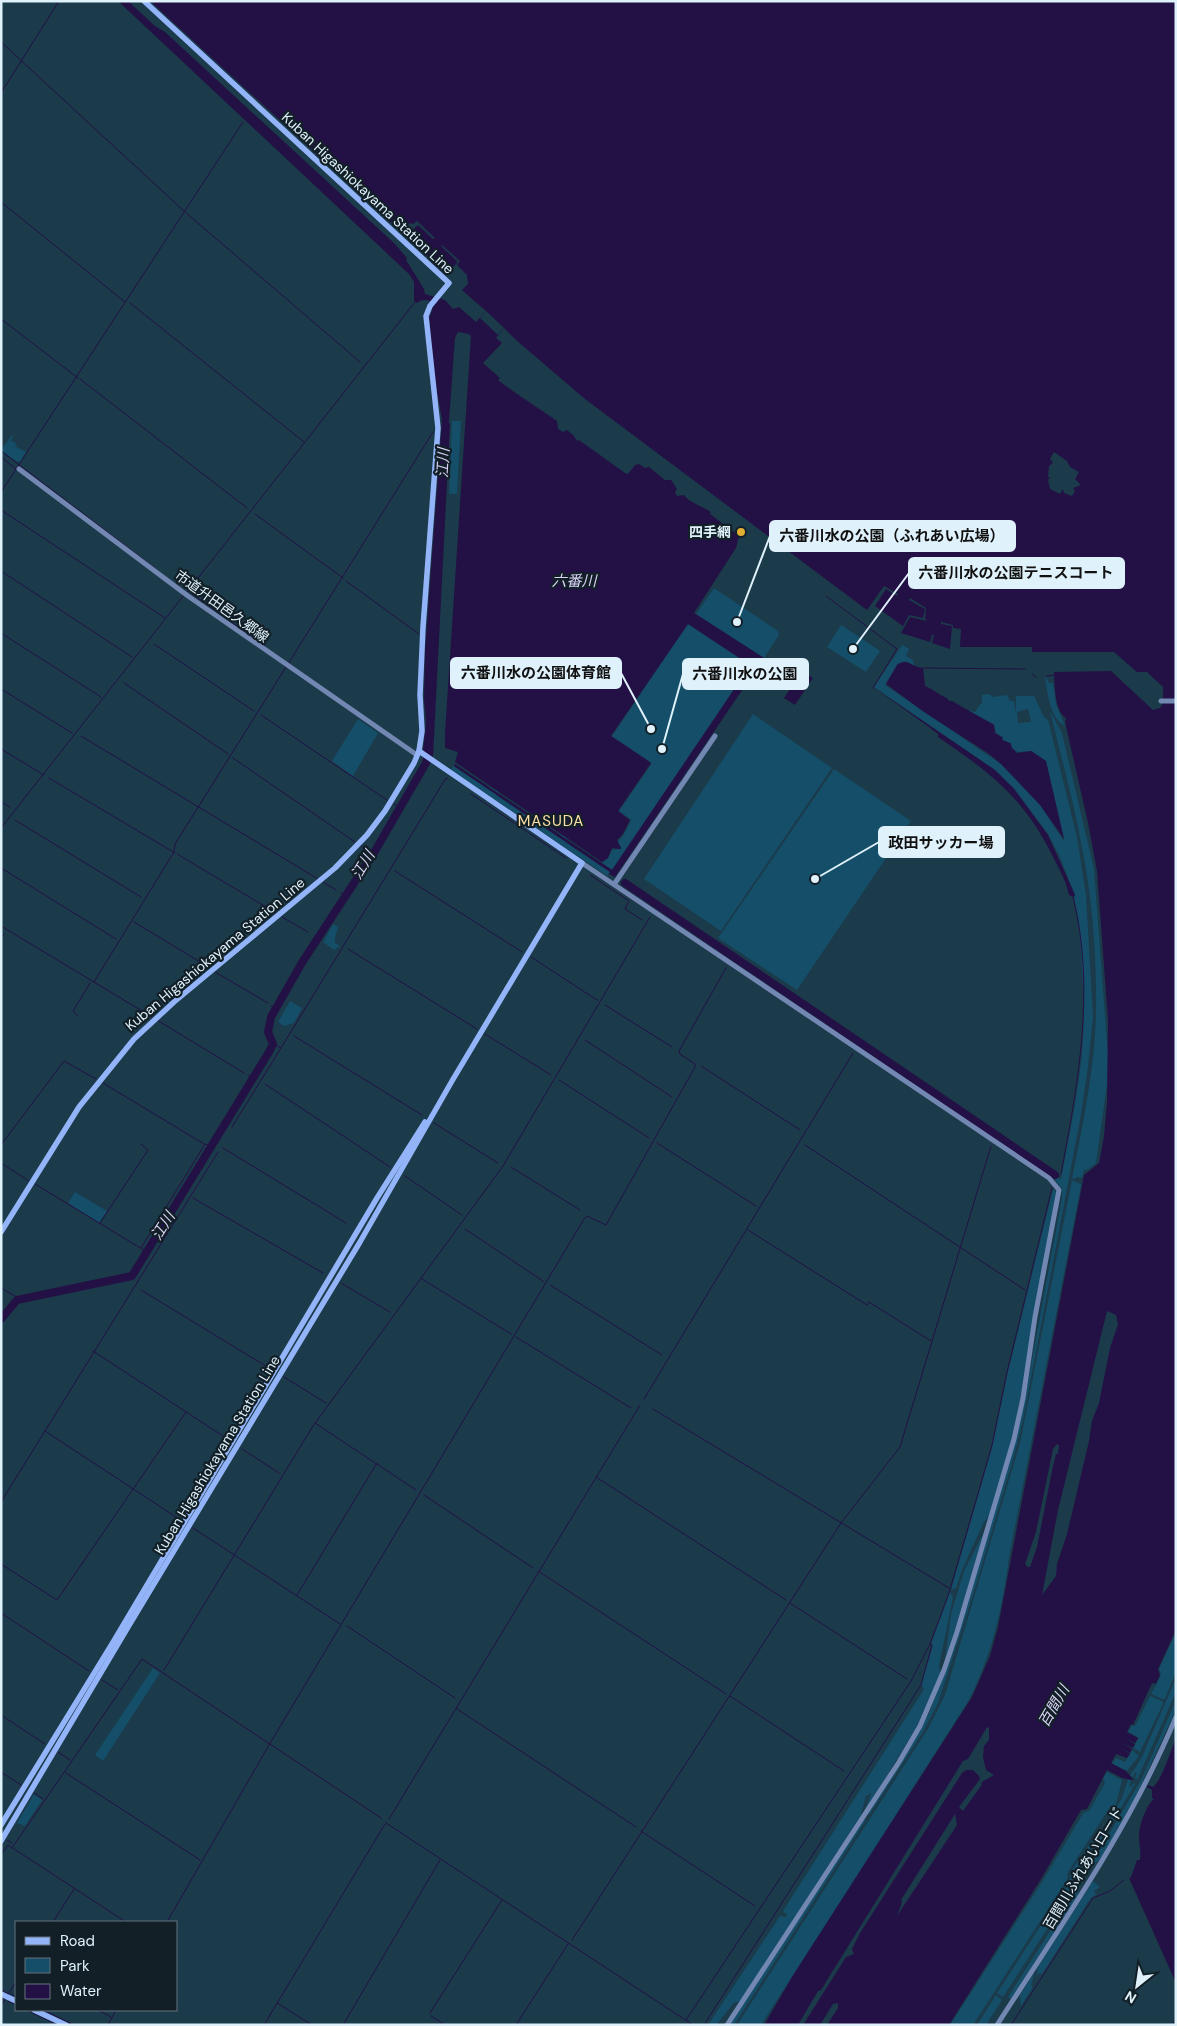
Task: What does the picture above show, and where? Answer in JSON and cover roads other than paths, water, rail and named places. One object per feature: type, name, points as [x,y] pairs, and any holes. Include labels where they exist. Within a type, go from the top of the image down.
[{"type":"main road","name":"Kuban Higashiokayama Station Line","points":[[1,1232],[79,1106],[111,1065],[154,1020],[320,881],[350,853],[385,811],[402,785],[419,753],[422,731],[420,696],[423,627],[438,428],[426,313],[449,283],[144,1]]},
{"type":"main road","points":[[419,753],[433,759],[582,863]]},
{"type":"main road","name":"Kuban Higashiokayama Station Line","points":[[1,1841],[360,1242],[452,1081],[582,863]]},
{"type":"main road","name":"Kuban Higashiokayama Station Line","points":[[1,1825],[107,1652],[377,1198],[452,1081]]},
{"type":"main road","points":[[1,1994],[15,2001]]},
{"type":"main road","points":[[36,2011],[66,2025]]},
{"type":"street","name":"市道升田邑久郷線","points":[[19,469],[185,594],[287,666],[419,753]]},
{"type":"street","points":[[1160,701],[1176,701]]},
{"type":"street","points":[[615,883],[715,736]]},
{"type":"street","points":[[582,863],[615,883],[1049,1178],[1059,1190],[1014,1440],[963,1614],[944,1670],[927,1710],[899,1762],[727,2025]]},
{"type":"street","name":"百間川ふれあいロード","points":[[997,2025],[1109,1851],[1139,1797],[1176,1717]]},
{"type":"water","points":[[118,1],[128,1],[155,26],[165,32],[395,244],[407,258],[406,260],[424,289],[425,294],[445,300],[453,309],[459,307],[476,322],[486,311],[462,290],[468,284],[467,275],[457,265],[460,261],[442,245],[457,261],[446,274],[406,236],[418,225],[433,239],[435,238],[417,221],[407,226],[402,223],[397,228],[150,1],[1176,1],[1176,1630],[1158,1669],[1160,1675],[1156,1684],[1152,1683],[1133,1725],[1131,1724],[1127,1732],[1138,1738],[1135,1743],[1127,1739],[1135,1744],[1133,1748],[1124,1744],[1132,1749],[1130,1753],[1121,1748],[1130,1754],[1127,1758],[1116,1754],[1111,1763],[1126,1771],[1133,1779],[1122,1778],[1107,1770],[1087,1809],[1081,1810],[1041,1879],[949,2025],[827,2025],[838,2008],[838,2003],[833,2004],[820,2025],[803,2025],[846,1957],[854,1954],[852,1949],[860,1933],[962,1773],[966,1770],[973,1770],[980,1779],[959,1807],[963,1811],[982,1782],[994,1775],[986,1770],[983,1757],[984,1746],[989,1740],[989,1728],[987,1727],[968,1759],[963,1761],[798,2025],[764,2025],[792,1977],[972,1697],[990,1656],[998,1627],[1084,1175],[1099,1163],[1107,1102],[1108,1020],[1097,871],[1065,722],[1066,718],[1062,715],[1057,704],[1054,672],[1111,671],[1153,710],[1160,708],[1163,703],[1163,687],[1147,672],[1137,672],[1114,652],[1032,652],[1032,647],[960,647],[961,629],[953,628],[953,625],[941,622],[941,624],[952,626],[950,649],[932,643],[934,635],[932,635],[930,642],[901,633],[910,617],[927,621],[925,619],[926,608],[910,598],[909,600],[925,609],[923,618],[909,615],[903,626],[875,606],[886,589],[897,596],[898,594],[884,586],[867,610],[585,399],[504,328],[496,338],[502,343],[483,363],[500,378],[498,380],[557,421],[558,429],[563,432],[567,430],[577,441],[579,440],[625,473],[628,474],[635,465],[639,464],[645,468],[649,467],[665,480],[671,480],[677,489],[675,492],[677,496],[684,495],[711,512],[710,514],[739,536],[736,548],[694,613],[764,658],[615,877],[609,874],[610,872],[454,766],[455,764],[612,870],[754,660],[751,658],[747,663],[688,624],[611,736],[651,763],[618,811],[630,820],[623,834],[617,840],[621,848],[612,848],[608,858],[602,862],[455,762],[458,752],[445,748],[445,733],[471,336],[458,332],[455,338],[448,421],[450,424],[433,757],[423,750],[426,723],[424,699],[425,651],[442,420],[435,381],[429,319],[434,304],[428,300],[417,303],[414,301],[414,282],[409,274]],"holes":[[[1054,452],[1067,461],[1070,467],[1079,472],[1075,479],[1081,485],[1073,488],[1075,491],[1072,496],[1064,493],[1063,489],[1060,494],[1050,489],[1048,480],[1050,478],[1048,477],[1049,466],[1053,463],[1050,459]],[[1107,1311],[1116,1315],[1118,1324],[1110,1348],[1099,1403],[1092,1421],[1067,1534],[1057,1564],[1056,1576],[1042,1595],[1058,1510]],[[1057,1444],[1059,1446],[1053,1466],[1037,1547],[1030,1567],[1028,1567],[1025,1564],[1036,1532],[1053,1449]],[[955,1814],[957,1825],[897,1916],[901,1900]]]},
{"type":"water","points":[[903,662],[923,668],[925,686],[994,725],[995,733],[1003,738],[1002,740],[1010,743],[1017,753],[1031,751],[1046,761],[1064,839],[1040,805],[1001,764],[886,684],[898,664]]},
{"type":"water","points":[[802,671],[813,678],[795,705],[784,698]]},
{"type":"water","points":[[873,687],[995,770],[1014,789],[1048,835],[1075,895],[1074,897],[1069,895],[1062,874],[1040,833],[1029,816],[1003,787],[973,762],[938,737],[938,734],[929,727]]},
{"type":"water","points":[[1176,1738],[1176,1983],[1129,1878],[1137,1860],[1140,1860],[1140,1826],[1146,1810],[1154,1799],[1152,1798],[1152,1790],[1147,1787],[1148,1785],[1153,1787],[1160,1778]]},
{"type":"waterway","points":[[1,93],[59,1]]},
{"type":"waterway","points":[[1,42],[185,212],[360,362]]},
{"type":"waterway","points":[[1,492],[243,122]]},
{"type":"waterway","points":[[1,202],[125,302]]},
{"type":"waterway","points":[[187,592],[415,302]]},
{"type":"waterway","points":[[130,303],[304,442]]},
{"type":"waterway","points":[[1,319],[78,378]]},
{"type":"waterway","points":[[80,379],[247,508]]},
{"type":"waterway","points":[[288,664],[433,432]]},
{"type":"waterway","points":[[1,451],[156,569]]},
{"type":"waterway","points":[[1,457],[16,469]]},
{"type":"waterway","points":[[1,510],[165,618]]},
{"type":"waterway","points":[[255,514],[343,578]]},
{"type":"waterway","points":[[1,571],[132,657]]},
{"type":"waterway","points":[[346,581],[419,634]]},
{"type":"waterway","points":[[192,594],[265,646]]},
{"type":"waterway","points":[[1,828],[184,595]]},
{"type":"waterway","points":[[826,596],[897,649],[873,688]]},
{"type":"waterway","points":[[1,633],[101,697]]},
{"type":"waterway","points":[[154,644],[254,711]]},
{"type":"waterway","points":[[94,982],[174,852],[175,844],[286,667]]},
{"type":"waterway","points":[[923,668],[1025,669]]},
{"type":"waterway","points":[[1032,674],[1036,677]]},
{"type":"waterway","points":[[1046,676],[1055,675]]},
{"type":"waterway","points":[[124,683],[228,754]]},
{"type":"waterway","points":[[1,689],[72,733]]},
{"type":"waterway","points":[[261,715],[387,800]]},
{"type":"waterway","points":[[81,736],[318,879]]},
{"type":"waterway","points":[[1,749],[44,775]]},
{"type":"waterway","name":"江川","points":[[1,1319],[17,1300],[132,1276],[269,1052],[273,1044],[268,1032],[271,1017],[303,961],[375,851],[426,763],[429,750]]},
{"type":"waterway","points":[[233,758],[355,842]]},
{"type":"waterway","points":[[49,778],[175,853]]},
{"type":"waterway","points":[[273,1044],[281,1048],[446,778],[448,779]]},
{"type":"waterway","points":[[471,794],[566,858]]},
{"type":"waterway","points":[[1,802],[10,807]]},
{"type":"waterway","name":"江川","points":[[394,804],[399,808]]},
{"type":"waterway","points":[[15,820],[141,897]]},
{"type":"waterway","points":[[366,849],[373,853]]},
{"type":"waterway","points":[[177,854],[276,913]]},
{"type":"waterway","points":[[1,868],[116,939]]},
{"type":"waterway","points":[[395,871],[522,952]]},
{"type":"waterway","points":[[590,875],[629,901],[625,909],[642,920]]},
{"type":"waterway","points":[[323,882],[336,890]]},
{"type":"waterway","points":[[625,883],[1055,1175]]},
{"type":"waterway","name":"江川","points":[[341,893],[346,896]]},
{"type":"waterway","points":[[1061,1174],[1078,1071],[1084,1001],[1080,931],[1073,897]]},
{"type":"waterway","points":[[282,917],[308,932]]},
{"type":"waterway","points":[[164,1670],[313,1426],[503,1166],[650,917]]},
{"type":"waterway","points":[[134,922],[210,968]]},
{"type":"waterway","points":[[1,926],[152,1017]]},
{"type":"waterway","points":[[1,938],[4,934]]},
{"type":"waterway","points":[[348,949],[477,1029]]},
{"type":"waterway","points":[[531,957],[597,1000]]},
{"type":"waterway","points":[[168,1921],[269,1745],[584,1219],[587,1216],[606,1225],[695,1067],[695,1064],[680,1054],[679,1051],[726,968]]},
{"type":"waterway","points":[[215,972],[268,1003]]},
{"type":"waterway","points":[[78,1016],[73,1011],[90,983]]},
{"type":"waterway","points":[[605,1005],[672,1047]]},
{"type":"waterway","name":"江川","points":[[271,1006],[276,1008]]},
{"type":"waterway","points":[[157,1020],[244,1073]]},
{"type":"waterway","points":[[485,1034],[551,1075]]},
{"type":"waterway","points":[[294,1036],[422,1115]]},
{"type":"waterway","points":[[585,1040],[672,1097]]},
{"type":"waterway","points":[[232,1127],[281,1048]]},
{"type":"waterway","points":[[644,1399],[853,1053]]},
{"type":"waterway","points":[[1,1145],[64,1061],[96,1079]]},
{"type":"waterway","points":[[701,1066],[800,1130]]},
{"type":"waterway","name":"江川","points":[[248,1075],[253,1079]]},
{"type":"waterway","points":[[559,1080],[649,1138]]},
{"type":"waterway","points":[[103,1083],[204,1144]]},
{"type":"waterway","points":[[265,1084],[390,1167]]},
{"type":"waterway","points":[[434,1123],[498,1163]]},
{"type":"waterway","points":[[657,1143],[756,1206]]},
{"type":"waterway","points":[[100,1223],[148,1150],[141,1144]]},
{"type":"waterway","points":[[141,1248],[205,1144],[212,1146]]},
{"type":"waterway","points":[[805,1145],[1025,1290]]},
{"type":"waterway","points":[[572,1940],[841,1523],[900,1447],[991,1146]]},
{"type":"waterway","points":[[223,1148],[346,1223]]},
{"type":"waterway","points":[[1,1502],[218,1152]]},
{"type":"waterway","points":[[1,1163],[29,1181]]},
{"type":"waterway","points":[[511,1167],[580,1210]]},
{"type":"waterway","points":[[405,1176],[462,1215]]},
{"type":"waterway","points":[[35,1184],[147,1252]]},
{"type":"waterway","points":[[686,2020],[911,1681],[930,1644],[949,1593],[992,1445],[1007,1372],[1052,1188]]},
{"type":"waterway","points":[[193,1198],[323,1273]]},
{"type":"waterway","points":[[465,1229],[543,1281]]},
{"type":"waterway","points":[[748,1230],[867,1305],[869,1302],[931,1341]]},
{"type":"waterway","points":[[422,1279],[511,1334]]},
{"type":"waterway","points":[[341,1283],[390,1312]]},
{"type":"waterway","points":[[550,1285],[662,1355]]},
{"type":"waterway","points":[[1,1288],[20,1299]]},
{"type":"waterway","points":[[141,1290],[269,1368]]},
{"type":"waterway","points":[[516,1337],[631,1408]]},
{"type":"waterway","points":[[93,1351],[226,1438]]},
{"type":"waterway","points":[[284,1377],[326,1403]]},
{"type":"waterway","points":[[389,1819],[640,1405]]},
{"type":"waterway","points":[[653,1409],[949,1588]]},
{"type":"waterway","points":[[1,1564],[57,1600],[186,1412]]},
{"type":"waterway","points":[[315,1423],[416,1490]]},
{"type":"waterway","points":[[45,1431],[179,1519]]},
{"type":"waterway","points":[[242,1449],[279,1473]]},
{"type":"waterway","points":[[297,1595],[377,1463]]},
{"type":"waterway","points":[[596,1477],[786,1600]]},
{"type":"waterway","points":[[424,1495],[533,1568]]},
{"type":"waterway","points":[[193,1528],[340,1624]]},
{"type":"waterway","points":[[538,1571],[726,1694]]},
{"type":"waterway","points":[[790,1603],[907,1679]]},
{"type":"waterway","points":[[1,1613],[89,1671]]},
{"type":"waterway","points":[[347,1626],[455,1698]]},
{"type":"waterway","points":[[704,2025],[921,1685],[932,1645],[930,1644]]},
{"type":"waterway","points":[[12,1848],[142,1659],[381,1818]]},
{"type":"waterway","points":[[102,1680],[118,1690]]},
{"type":"waterway","points":[[730,1696],[844,1771]]},
{"type":"waterway","points":[[457,1709],[636,1827]]},
{"type":"waterway","points":[[1,1715],[45,1744]]},
{"type":"waterway","points":[[58,1752],[70,1760]]},
{"type":"waterway","points":[[1,1772],[21,1785]]},
{"type":"waterway","points":[[66,1773],[200,1860]]},
{"type":"waterway","points":[[34,1793],[43,1799]]},
{"type":"waterway","points":[[386,1823],[693,2025]]},
{"type":"waterway","points":[[264,2025],[385,1824]]},
{"type":"waterway","points":[[641,1831],[755,1906]]},
{"type":"waterway","points":[[7,1840],[12,1843]]},
{"type":"waterway","points":[[1,1855],[8,1845],[124,1921]]},
{"type":"waterway","points":[[343,2025],[440,1860]]},
{"type":"waterway","points":[[1011,2025],[1093,1898],[1110,1891],[1124,1880]]},
{"type":"waterway","points":[[54,1921],[74,1889]]},
{"type":"waterway","points":[[430,2013],[502,1900]]},
{"type":"waterway","points":[[516,2025],[568,1944]]},
{"type":"waterway","points":[[8,1994],[15,1984]]},
{"type":"waterway","points":[[1,1990],[9,1994]]},
{"type":"waterway","points":[[11,1994],[15,1996]]},
{"type":"waterway","points":[[1,2005],[5,2000]]},
{"type":"waterway","points":[[8,2001],[15,2004]]},
{"type":"waterway","points":[[277,2003],[312,2025]]},
{"type":"waterway","points":[[29,2011],[57,2025]]},
{"type":"waterway","points":[[45,2011],[74,2025]]},
{"type":"waterway","points":[[100,2011],[111,2017]]},
{"type":"waterway","points":[[108,2025],[115,2011]]},
{"type":"waterway","points":[[431,2016],[445,2025]]},
{"type":"waterway","points":[[1172,2025],[1176,2019]]},
{"type":"place","name":"四手網","points":[[741,532]]},
{"type":"place","name":"六番川水の公園（ふれあい広場）","points":[[737,622]]},
{"type":"place","name":"六番川水の公園テニスコート","points":[[853,649]]},
{"type":"place","name":"六番川水の公園体育館","points":[[651,729]]},
{"type":"place","name":"六番川水の公園","points":[[662,749]]},
{"type":"place","name":"政田サッカー場","points":[[815,879]]},
{"type":"district","name":"MASUDA","points":[[551,821]]},
{"type":"water label","name":"六番川","points":[[574,581]]},
{"type":"water label","name":"百間川","points":[[1054,1706]]}]
